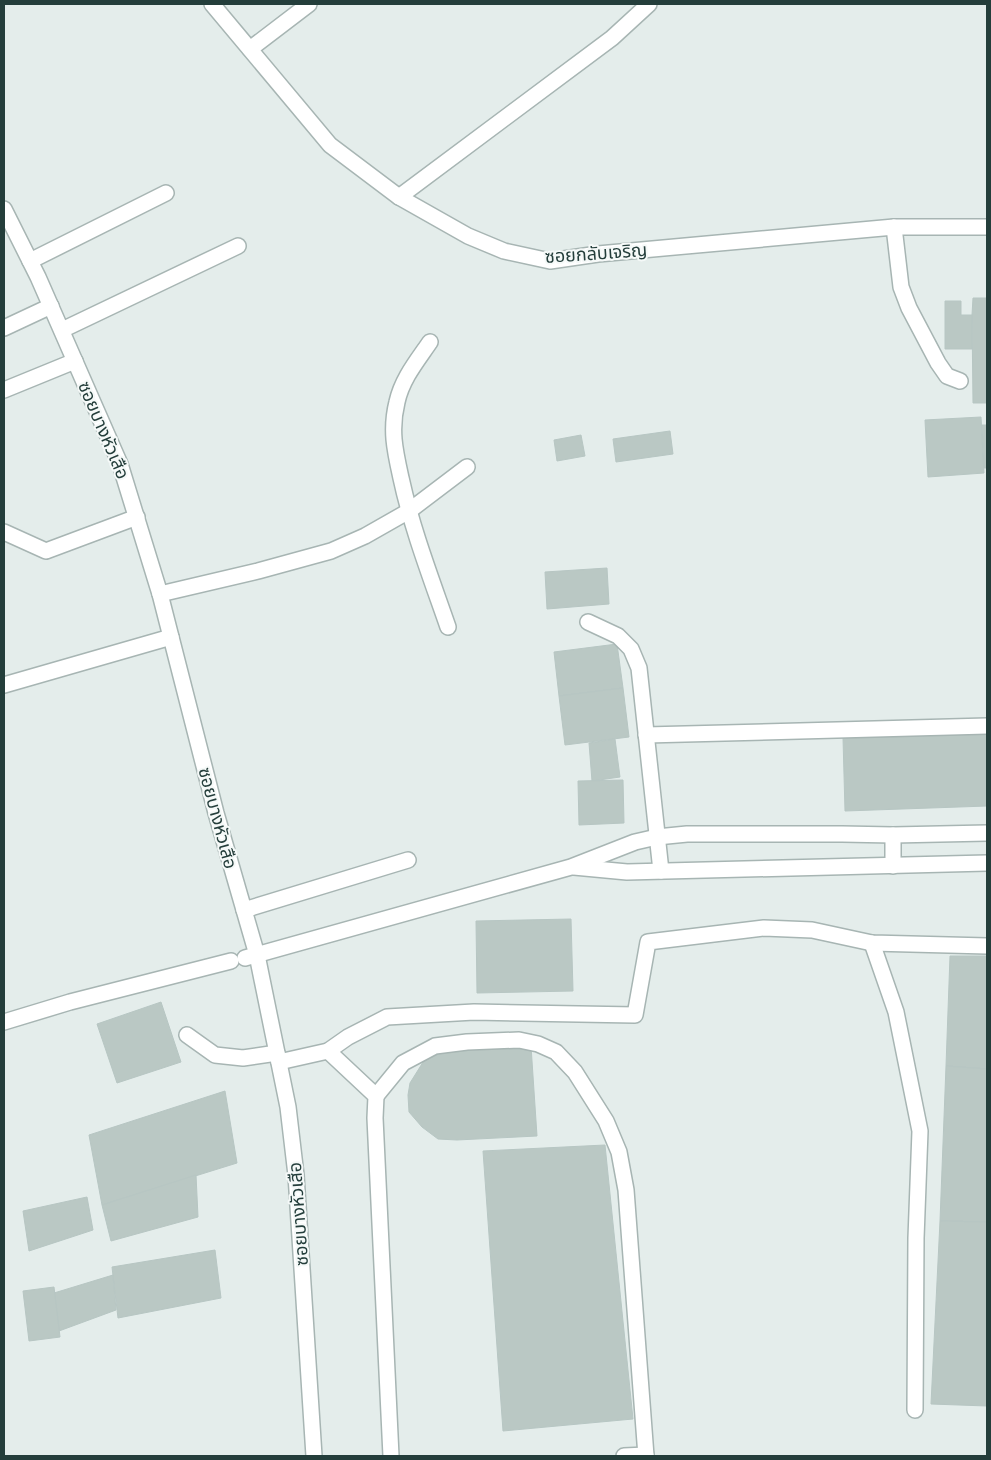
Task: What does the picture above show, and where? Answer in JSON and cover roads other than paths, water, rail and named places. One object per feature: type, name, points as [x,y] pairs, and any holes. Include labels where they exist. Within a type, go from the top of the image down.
[{"type":"street","name":"ซอยกลับเจริญ","points":[[212,4],[330,145],[399,197],[468,236],[504,251],[550,261],[608,253],[894,227],[987,227]]},
{"type":"street","points":[[250,49],[309,4]]},
{"type":"street","points":[[399,197],[612,38],[649,4]]},
{"type":"street","points":[[30,261],[166,193]]},
{"type":"street","name":"ซอยบางหัวเสือ","points":[[4,209],[62,330],[120,464],[160,594],[216,813],[244,910],[244,958],[278,1058],[288,1107],[296,1175],[314,1456]]},
{"type":"street","points":[[894,227],[901,286],[909,308],[938,363],[947,376],[960,381]]},
{"type":"street","points":[[62,330],[238,246]]},
{"type":"street","points":[[4,328],[51,306]]},
{"type":"street","points":[[430,342],[406,378],[397,401],[393,441],[409,511],[448,627]]},
{"type":"street","points":[[4,390],[75,361]]},
{"type":"street","points":[[160,594],[331,550],[365,536],[409,511],[467,467]]},
{"type":"street","points":[[4,532],[46,551],[137,517]]},
{"type":"street","points":[[588,622],[618,636],[631,648],[639,668],[661,871]]},
{"type":"street","points":[[4,685],[171,638]]},
{"type":"street","points":[[646,735],[987,726]]},
{"type":"street","points":[[4,1022],[70,1002],[244,958],[571,867],[635,842],[657,837],[687,834],[892,835],[987,833]]},
{"type":"street","points":[[892,835],[893,866]]},
{"type":"street","points":[[244,910],[408,860]]},
{"type":"street","points":[[571,867],[628,872],[987,863]]},
{"type":"street","points":[[187,1035],[215,1055],[243,1058],[278,1058],[328,1051],[348,1037],[388,1017],[474,1012],[635,1015],[648,942],[764,928],[812,930],[872,943],[987,946]]},
{"type":"street","points":[[872,943],[896,1012],[920,1131],[916,1238],[915,1410]]},
{"type":"street","points":[[391,1456],[375,1127],[376,1096],[403,1063],[435,1046],[468,1042],[519,1040],[538,1044],[556,1052],[575,1072],[606,1121],[619,1152],[626,1190],[646,1455],[624,1456]]},
{"type":"street","points":[[328,1051],[376,1096]]}]
